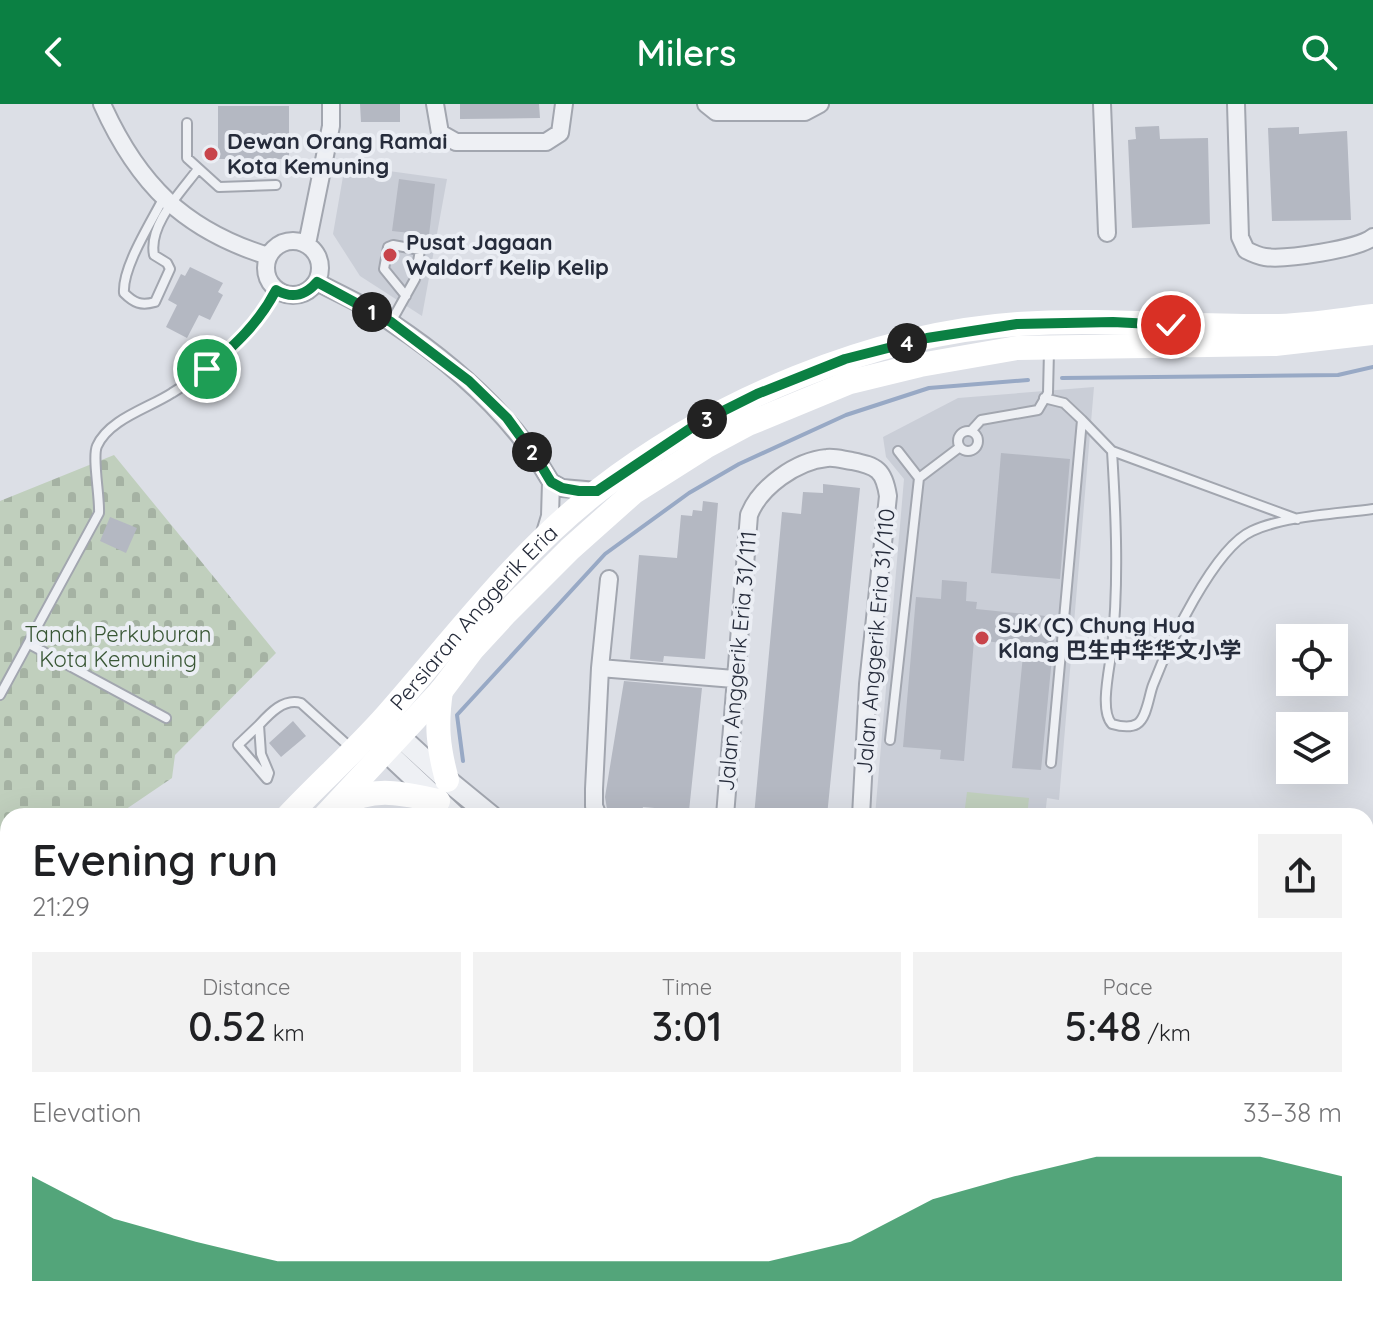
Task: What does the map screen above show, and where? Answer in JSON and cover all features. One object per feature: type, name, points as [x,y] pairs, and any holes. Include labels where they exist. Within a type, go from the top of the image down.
[{"type":"main road","name":"Persiaran Anggerik Eria","points":[[332,808],[377,738],[504,580],[542,541],[597,491],[697,424],[757,394],[845,359],[927,338],[1017,324],[1113,322],[1273,326],[1373,316]]},
{"type":"main road","name":"Persiaran Anggerik Eria","points":[[297,808],[377,738],[441,691],[498,622],[570,549],[634,492],[748,424],[850,382],[967,356],[1049,346],[1275,344],[1373,333]]},
{"type":"main road","points":[[336,808],[358,795],[376,792],[446,799],[436,721],[441,691]]},
{"type":"street","points":[[102,104],[148,182],[168,201],[199,227],[230,245],[268,256]]},
{"type":"street","points":[[307,244],[286,241],[268,256],[266,275],[276,290],[284,295],[303,294],[317,282],[320,263],[307,244],[331,126],[331,104]]},
{"type":"street","points":[[435,104],[440,133],[456,142],[546,142],[560,133],[564,107]]},
{"type":"street","points":[[706,104],[716,112],[805,112],[820,104]]},
{"type":"street","points":[[1102,104],[1107,233]]},
{"type":"street","points":[[1236,104],[1240,237],[1246,250],[1266,258],[1355,247],[1373,237]]},
{"type":"street","points":[[317,282],[391,322],[469,381],[507,418],[551,482],[562,488],[597,491]]},
{"type":"street","name":"Jalan Anggerik Eria 31/111","points":[[726,808],[749,515],[755,499],[767,488],[801,466],[831,458]]},
{"type":"street","name":"Jalan Anggerik Eria 31/110","points":[[831,458],[871,465],[886,481],[888,496],[868,684],[861,808]]},
{"type":"street","points":[[542,541],[550,516],[551,482]]},
{"type":"street","points":[[595,808],[600,668],[609,579]]},
{"type":"street","points":[[600,668],[734,679]]},
{"type":"street","points":[[377,738],[446,799],[470,808]]},
{"type":"lane","points":[[187,123],[187,158],[219,187],[276,185]]},
{"type":"lane","points":[[134,257],[146,253],[154,255],[167,263],[170,269],[155,302],[145,305],[132,301],[124,293],[123,285],[134,257],[168,201],[198,169]]},
{"type":"lane","points":[[154,255],[154,236],[168,201]]},
{"type":"lane","points":[[391,322],[406,296],[415,279],[420,250],[393,245],[388,247],[384,269],[406,296]]},
{"type":"lane","points":[[0,695],[99,513],[100,491],[95,460],[97,445],[115,425],[173,393],[240,341],[263,315],[276,290]]},
{"type":"lane","points":[[971,431],[978,439],[975,448],[969,451],[960,447],[960,435],[971,431],[981,420],[1038,410],[1048,393],[1049,346]]},
{"type":"lane","points":[[1044,398],[1064,403],[1112,451],[1297,519]]},
{"type":"lane","points":[[1051,763],[1082,420]]},
{"type":"lane","points":[[919,478],[960,447]]},
{"type":"lane","points":[[890,740],[919,478],[898,451]]},
{"type":"lane","points":[[1112,451],[1116,536],[1113,643],[1105,712],[1112,724],[1130,726],[1142,718],[1154,683],[1189,610],[1226,550],[1251,531],[1297,519],[1373,509]]},
{"type":"lane","points":[[29,644],[166,718]]},
{"type":"lane","points":[[259,725],[261,754],[269,773],[267,779],[238,745],[259,725],[284,703],[301,703],[377,738]]},
{"type":"shaded area","name":"Pusat Jagaan Waldorf Kelip Kelip","points":[[345,165],[447,179],[422,316],[360,276],[333,234]]},
{"type":"shaded area","name":"SJK (C) Chung Hua Klang 巴生中华华文小学","points":[[1094,387],[1059,800],[1047,798],[1046,808],[876,808],[904,479],[886,457],[883,437],[958,398]]},
{"type":"green space","name":"Tanah Perkuburan Kota Kemuning","points":[[114,455],[276,653],[175,755],[172,778],[128,808],[0,808],[0,501]]},
{"type":"green space","points":[[967,792],[1029,798],[1028,808],[965,808]]},
{"type":"building","points":[[360,104],[400,104],[400,122],[361,122]]},
{"type":"building","points":[[460,104],[539,104],[540,118],[460,119]]},
{"type":"building","points":[[218,106],[289,106],[289,159],[218,159]]},
{"type":"building","points":[[1159,126],[1160,139],[1208,138],[1210,224],[1132,228],[1128,140],[1136,139],[1135,127]]},
{"type":"building","points":[[1299,127],[1299,134],[1347,131],[1351,220],[1272,221],[1268,128]]},
{"type":"building","points":[[399,179],[435,184],[429,235],[392,231]]},
{"type":"building","points":[[190,267],[223,283],[218,292],[223,295],[210,320],[199,315],[187,338],[166,327],[177,305],[168,300],[181,274],[185,276]]},
{"type":"building","points":[[1001,453],[1070,459],[1060,579],[991,573]]},
{"type":"building","points":[[823,484],[860,488],[828,808],[755,808],[782,512],[801,514],[803,492],[823,493]]},
{"type":"building","points":[[703,501],[718,503],[705,659],[664,656],[663,662],[630,659],[639,555],[677,558],[681,515],[692,516],[693,510],[702,511]]},
{"type":"building","points":[[110,517],[137,528],[126,553],[100,541]]},
{"type":"building","points":[[942,580],[967,582],[966,601],[977,602],[976,609],[1056,617],[1041,770],[1012,768],[1024,645],[974,640],[964,761],[940,759],[941,750],[903,747],[916,597],[941,599]]},
{"type":"building","points":[[624,681],[702,688],[689,808],[607,808],[605,797]]},
{"type":"building","points":[[293,721],[306,736],[281,757],[269,743]]},
{"type":"waterway","points":[[1062,378],[1338,375],[1373,367]]},
{"type":"waterway","points":[[463,761],[457,715],[605,554],[689,493],[739,464],[846,415],[929,388],[1028,380]]},
{"type":"place","name":"Dewan Orang Ramai Kota Kemuning","points":[[211,154]]},
{"type":"place","name":"Pusat Jagaan Waldorf Kelip Kelip","points":[[390,255]]},
{"type":"place","name":"SJK (C) Chung Hua Klang 巴生中华华文小学","points":[[982,638]]},
{"type":"route","points":[[207,369],[240,341],[263,315],[276,290],[294,296],[303,294],[317,282],[391,322],[469,381],[507,418],[551,482],[571,490],[597,491],[697,424],[757,394],[845,359],[927,338],[1017,324],[1113,322],[1171,325]]}]
